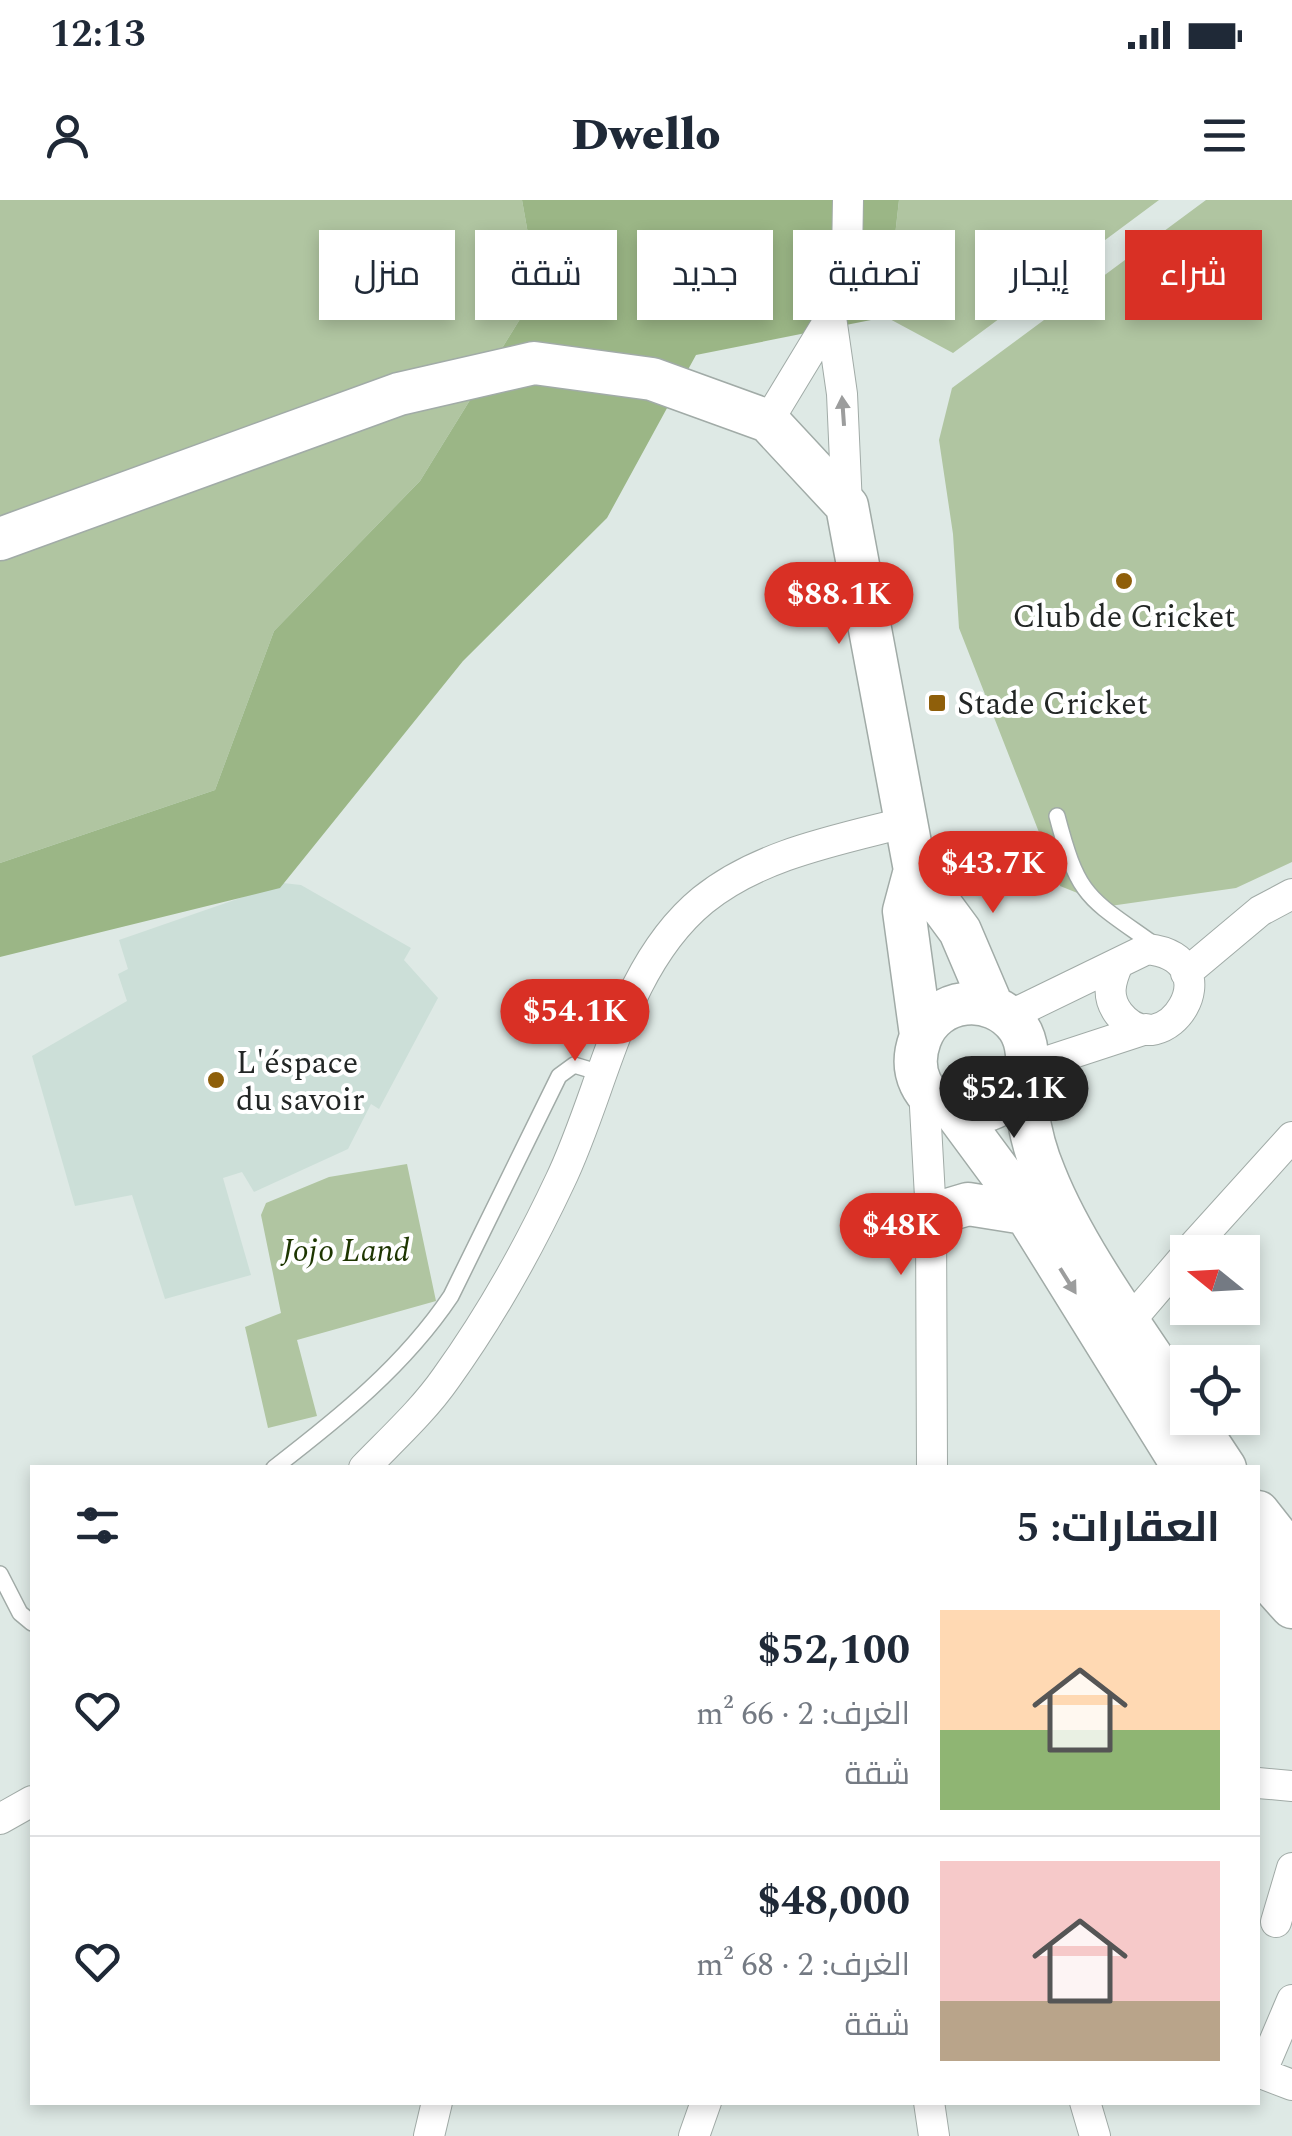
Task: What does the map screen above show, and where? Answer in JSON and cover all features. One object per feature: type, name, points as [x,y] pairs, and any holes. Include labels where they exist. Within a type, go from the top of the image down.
[{"type":"main road","points":[[0,539],[399,394],[534,362],[652,379],[768,421],[847,506],[915,870],[960,931],[1000,1011],[1021,1030],[1034,1146],[1046,1178],[1170,1383]]},
{"type":"main road","points":[[915,870],[904,910],[921,1035]]},
{"type":"main road","points":[[1000,1011],[971,1002],[951,1007],[933,1018],[921,1035],[916,1052],[940,1101],[1210,1465]]},
{"type":"main road","points":[[940,1101],[977,1115],[998,1109],[1014,1096],[1026,1073]]},
{"type":"main road","points":[[931,1215],[968,1204],[1025,1213]]},
{"type":"main road","points":[[1199,1435],[1211,1465]]},
{"type":"main road","points":[[1260,1515],[1292,1555]]},
{"type":"main road","points":[[1260,1571],[1292,1607]]},
{"type":"street","points":[[847,230],[848,200]]},
{"type":"street","points":[[768,421],[830,320]]},
{"type":"street","points":[[832,320],[842,394],[847,506]]},
{"type":"street","points":[[367,1465],[445,1380],[488,1314],[561,1180],[635,994],[669,932],[705,898],[792,852],[906,822]]},
{"type":"street","points":[[1186,973],[1260,911],[1292,894]]},
{"type":"street","points":[[1000,1011],[1118,964],[1131,953],[1162,950],[1177,959],[1186,973],[1190,989],[1186,1006],[1162,1027],[1146,1029],[1026,1073]]},
{"type":"street","points":[[1118,964],[1110,984],[1112,1005],[1126,1022],[1146,1029]]},
{"type":"street","points":[[932,1465],[931,1215],[940,1101]]},
{"type":"street","points":[[1204,1235],[1292,1137]]},
{"type":"street","points":[[1130,1322],[1170,1274]]},
{"type":"street","points":[[1260,1783],[1292,1786]]},
{"type":"street","points":[[0,1819],[30,1802]]},
{"type":"street","points":[[1275,1924],[1292,1868]]},
{"type":"street","points":[[1260,2070],[1292,2000]]},
{"type":"street","points":[[1260,2072],[1292,2086]]},
{"type":"street","points":[[429,2136],[437,2105]]},
{"type":"street","points":[[694,2136],[705,2105]]},
{"type":"street","points":[[929,2105],[934,2136]]},
{"type":"street","points":[[1086,2105],[1095,2136]]},
{"type":"lane","points":[[1058,816],[1078,884],[1095,902],[1162,950]]},
{"type":"lane","points":[[278,1465],[358,1404],[432,1324],[451,1296],[559,1076],[574,1065],[604,1074]]},
{"type":"lane","points":[[0,1574],[20,1614],[30,1622]]},
{"type":"shaded area","name":"L'éspace du savoir","points":[[283,883],[301,885],[411,948],[404,960],[438,998],[379,1109],[371,1104],[348,1149],[254,1192],[242,1172],[223,1178],[251,1275],[165,1299],[132,1195],[75,1206],[32,1056],[127,1001],[118,974],[128,969],[119,940]]},
{"type":"green space","points":[[0,200],[522,200],[527,230],[475,230],[475,320],[519,320],[420,481],[274,631],[215,790],[0,863]]},
{"type":"green space","points":[[522,200],[899,200],[896,230],[793,230],[793,320],[871,320],[696,355],[607,518],[463,661],[280,888],[0,957],[0,863],[215,790],[274,631],[420,481],[519,320],[617,320],[617,230],[527,230]]},
{"type":"green space","points":[[899,200],[1159,200],[1105,240],[1105,230],[975,230],[975,320],[997,320],[953,353],[892,320],[955,320],[955,230],[896,230]]},
{"type":"green space","name":"Club de Cricket","points":[[1206,200],[1292,200],[1292,862],[1236,888],[1110,906],[1060,886],[959,628],[953,534],[939,440],[952,388],[1044,320],[1105,320],[1105,275],[1125,260],[1125,320],[1262,320],[1262,230],[1165,230]]},
{"type":"green space","name":"Jojo Land","points":[[407,1164],[436,1301],[297,1340],[317,1416],[268,1428],[245,1327],[281,1313],[261,1215],[266,1203],[329,1177]]},
{"type":"place","name":"Club de Cricket","points":[[1124,581]]},
{"type":"place","name":"Stade Cricket","points":[[937,703]]},
{"type":"place","name":"L'éspace du savoir","points":[[216,1080]]}]
